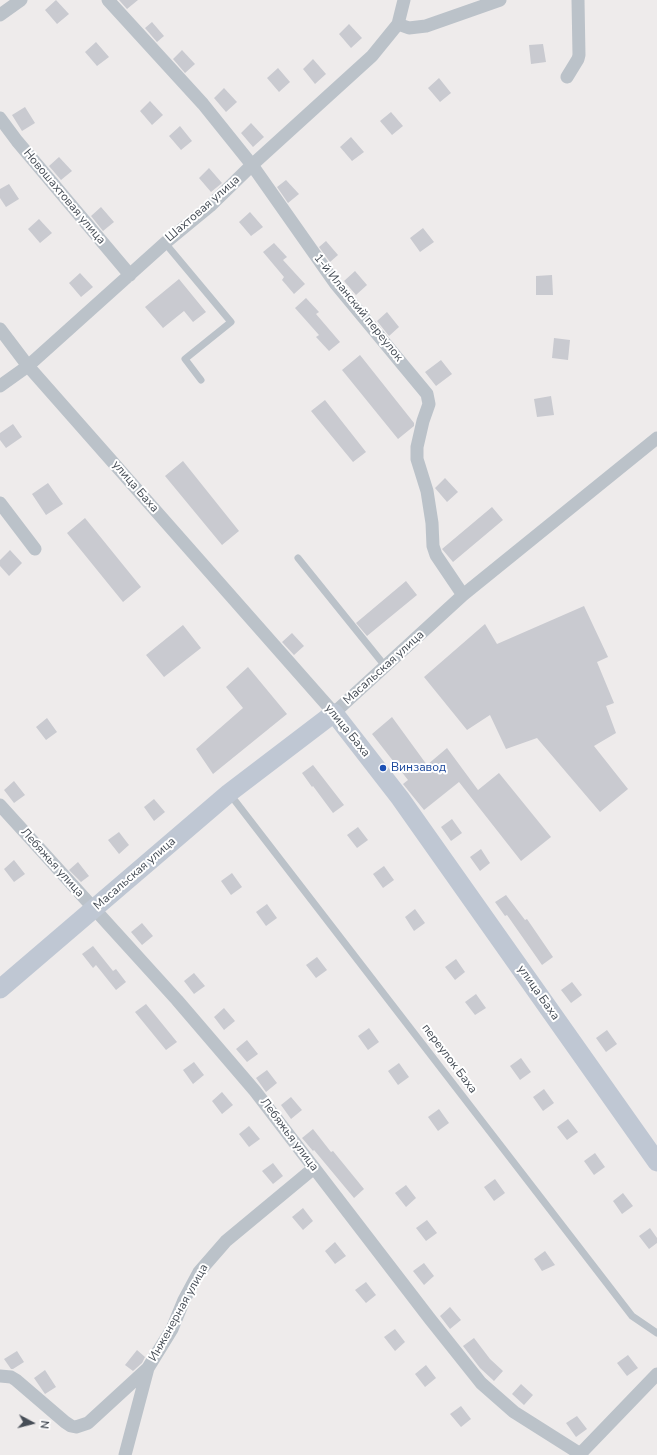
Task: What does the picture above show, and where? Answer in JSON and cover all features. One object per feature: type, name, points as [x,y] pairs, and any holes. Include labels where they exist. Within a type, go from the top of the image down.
[{"type":"street","points":[[0,15],[21,0]]},
{"type":"street","name":"1-й Иланский переулок","points":[[108,0],[203,104],[252,165],[335,283],[427,394],[429,404],[417,447],[417,459],[427,491],[432,523],[433,546],[436,556],[463,595]]},
{"type":"street","points":[[398,24],[409,28],[426,26],[500,0]]},
{"type":"street","points":[[567,77],[578,59],[579,54],[578,0]]},
{"type":"street","name":"Шахтовая улица","points":[[0,386],[28,366],[165,243],[210,206],[252,165],[372,56],[398,24],[399,4]]},
{"type":"street","name":"Новошахтовая улица","points":[[0,118],[17,141],[130,275]]},
{"type":"street","name":"улица Баха","points":[[0,329],[28,366],[334,713],[400,798],[654,1154]]},
{"type":"street","name":"Масальская улица","points":[[3,983],[93,910],[229,793],[334,713],[463,595],[657,438]]},
{"type":"street","points":[[0,503],[35,549]]},
{"type":"street","name":"Лебяжья улица","points":[[0,805],[93,910],[177,1000],[255,1091],[481,1383],[514,1412],[581,1454]]},
{"type":"street","name":"Инженерная улица","points":[[125,1455],[148,1368],[172,1329],[184,1300],[199,1272],[226,1241],[314,1168]]},
{"type":"street","points":[[0,1376],[11,1377],[16,1380],[65,1422],[76,1427],[88,1423],[148,1368]]},
{"type":"street","points":[[581,1454],[657,1374]]},
{"type":"lane","points":[[165,243],[231,322],[185,359],[201,380]]},
{"type":"lane","points":[[298,558],[385,666]]},
{"type":"lane","name":"переулок Баха","points":[[229,793],[632,1316],[657,1332]]},
{"type":"building","points":[[56,0],[69,14],[57,24],[45,10]]},
{"type":"building","points":[[119,0],[138,0],[127,9]]},
{"type":"building","points":[[152,22],[164,36],[157,42],[145,28]]},
{"type":"building","points":[[349,24],[362,38],[351,48],[339,34]]},
{"type":"building","points":[[96,42],[109,57],[97,66],[85,52]]},
{"type":"building","points":[[543,44],[546,62],[531,64],[529,45]]},
{"type":"building","points":[[182,50],[195,64],[185,73],[173,59]]},
{"type":"building","points":[[313,59],[326,74],[315,84],[303,69]]},
{"type":"building","points":[[278,68],[290,82],[279,92],[267,78]]},
{"type":"building","points":[[439,78],[451,93],[440,102],[428,88]]},
{"type":"building","points":[[224,88],[237,102],[226,112],[214,98]]},
{"type":"building","points":[[150,101],[163,115],[152,125],[140,111]]},
{"type":"building","points":[[25,107],[35,123],[22,131],[12,115]]},
{"type":"building","points":[[391,112],[403,126],[392,135],[380,121]]},
{"type":"building","points":[[251,123],[264,137],[253,147],[241,133]]},
{"type":"building","points":[[180,126],[192,141],[181,150],[169,136]]},
{"type":"building","points":[[351,137],[364,152],[352,161],[340,147]]},
{"type":"building","points":[[59,157],[72,171],[61,180],[49,166]]},
{"type":"building","points":[[209,168],[222,183],[211,192],[199,178]]},
{"type":"building","points":[[286,180],[299,194],[288,203],[277,187]]},
{"type":"building","points":[[9,184],[19,199],[6,207],[0,198],[0,189]]},
{"type":"building","points":[[101,207],[114,222],[103,231],[91,216]]},
{"type":"building","points":[[250,212],[263,227],[251,236],[239,222]]},
{"type":"building","points":[[39,219],[52,233],[40,243],[28,229]]},
{"type":"building","points":[[423,228],[434,242],[420,252],[410,238]]},
{"type":"building","points":[[326,241],[338,255],[330,262],[319,247]]},
{"type":"building","points":[[274,243],[287,257],[283,260],[305,284],[294,294],[282,280],[284,277],[263,252]]},
{"type":"building","points":[[355,271],[367,285],[356,295],[344,281]]},
{"type":"building","points":[[80,273],[93,287],[81,297],[69,283]]},
{"type":"building","points":[[552,275],[553,295],[536,295],[536,276]]},
{"type":"building","points":[[179,279],[206,312],[193,322],[184,311],[163,328],[145,307]]},
{"type":"building","points":[[306,298],[319,312],[316,314],[340,342],[329,351],[316,337],[319,335],[295,308]]},
{"type":"building","points":[[387,312],[399,327],[389,336],[377,321]]},
{"type":"building","points":[[554,338],[570,340],[568,360],[552,358]]},
{"type":"building","points":[[360,355],[414,423],[414,426],[398,439],[342,370]]},
{"type":"building","points":[[441,360],[452,374],[436,386],[425,372]]},
{"type":"building","points":[[551,396],[554,415],[537,417],[534,399]]},
{"type":"building","points":[[325,400],[366,452],[353,462],[311,411]]},
{"type":"building","points":[[13,424],[22,437],[6,448],[0,440],[0,433]]},
{"type":"building","points":[[183,461],[239,531],[222,545],[165,476]]},
{"type":"building","points":[[445,478],[458,492],[447,502],[435,488]]},
{"type":"building","points":[[48,483],[63,504],[46,515],[32,494]]},
{"type":"building","points":[[492,507],[503,520],[453,562],[442,549]]},
{"type":"building","points":[[85,518],[141,587],[123,602],[67,533]]},
{"type":"building","points":[[10,550],[22,563],[9,576],[0,566],[0,560]]},
{"type":"building","points":[[406,581],[417,595],[367,636],[356,623]]},
{"type":"building","points":[[584,606],[608,657],[597,662],[614,703],[606,706],[616,733],[594,746],[628,789],[600,812],[537,738],[506,749],[490,715],[467,730],[424,677],[485,624],[497,644]]},
{"type":"building","points":[[183,625],[201,648],[164,677],[146,655]]},
{"type":"building","points":[[292,633],[304,646],[294,655],[282,642]]},
{"type":"building","points":[[248,667],[287,714],[213,774],[196,749],[243,708],[226,687]]},
{"type":"building","points":[[392,717],[427,765],[447,748],[478,790],[499,773],[551,837],[521,861],[459,782],[424,810],[403,784],[408,780],[372,734]]},
{"type":"building","points":[[47,718],[57,732],[46,740],[36,727]]},
{"type":"building","points":[[313,765],[344,805],[333,813],[302,773]]},
{"type":"building","points":[[14,781],[25,795],[14,803],[4,790]]},
{"type":"building","points":[[154,799],[165,812],[154,821],[144,807]]},
{"type":"building","points":[[452,819],[462,833],[451,841],[441,827]]},
{"type":"building","points":[[358,827],[368,840],[357,848],[347,835]]},
{"type":"building","points":[[119,832],[129,845],[119,854],[108,840]]},
{"type":"building","points":[[481,849],[490,863],[480,871],[470,857]]},
{"type":"building","points":[[14,860],[25,874],[14,882],[4,869]]},
{"type":"building","points":[[78,862],[89,876],[81,882],[69,870]]},
{"type":"building","points":[[384,866],[394,880],[383,888],[373,874]]},
{"type":"building","points":[[232,873],[242,887],[231,895],[221,881]]},
{"type":"building","points":[[506,895],[525,920],[527,919],[553,957],[542,965],[507,915],[505,916],[495,902]]},
{"type":"building","points":[[267,904],[277,918],[266,926],[256,912]]},
{"type":"building","points":[[415,909],[425,923],[414,931],[405,917]]},
{"type":"building","points":[[142,923],[153,936],[142,945],[131,932]]},
{"type":"building","points":[[93,946],[113,971],[116,969],[126,982],[116,990],[96,965],[93,968],[82,954]]},
{"type":"building","points":[[317,957],[327,970],[316,978],[306,965]]},
{"type":"building","points":[[456,959],[465,972],[455,980],[445,967]]},
{"type":"building","points":[[194,973],[205,986],[194,994],[184,981]]},
{"type":"building","points":[[572,982],[582,995],[571,1003],[561,990]]},
{"type":"building","points":[[476,994],[486,1008],[475,1015],[465,1002]]},
{"type":"building","points":[[146,1004],[177,1042],[166,1050],[135,1012]]},
{"type":"building","points":[[224,1008],[235,1021],[224,1030],[214,1017]]},
{"type":"building","points":[[369,1028],[379,1042],[368,1050],[358,1036]]},
{"type":"building","points":[[607,1030],[617,1044],[606,1052],[596,1038]]},
{"type":"building","points":[[247,1040],[258,1054],[247,1062],[236,1049]]},
{"type":"building","points":[[521,1058],[531,1072],[520,1080],[510,1066]]},
{"type":"building","points":[[194,1062],[204,1075],[193,1084],[183,1070]]},
{"type":"building","points":[[399,1063],[409,1077],[398,1085],[388,1071]]},
{"type":"building","points":[[267,1070],[277,1083],[266,1092],[256,1078]]},
{"type":"building","points":[[544,1089],[554,1103],[543,1111],[533,1097]]},
{"type":"building","points":[[222,1092],[233,1105],[222,1114],[212,1101]]},
{"type":"building","points":[[291,1097],[302,1110],[291,1119],[281,1105]]},
{"type":"building","points":[[439,1109],[449,1123],[438,1131],[428,1117]]},
{"type":"building","points":[[568,1119],[578,1132],[567,1140],[557,1127]]},
{"type":"building","points":[[249,1126],[260,1139],[249,1147],[239,1134]]},
{"type":"building","points":[[313,1129],[364,1189],[354,1198],[314,1150],[313,1151],[302,1138]]},
{"type":"building","points":[[595,1153],[605,1167],[594,1175],[584,1161]]},
{"type":"building","points":[[273,1163],[283,1176],[273,1184],[262,1171]]},
{"type":"building","points":[[495,1179],[505,1193],[494,1201],[484,1187]]},
{"type":"building","points":[[406,1185],[416,1198],[406,1207],[395,1193]]},
{"type":"building","points":[[623,1193],[633,1206],[622,1214],[613,1201]]},
{"type":"building","points":[[303,1208],[313,1221],[303,1230],[292,1217]]},
{"type":"building","points":[[427,1220],[437,1233],[426,1241],[416,1228]]},
{"type":"building","points":[[650,1228],[657,1238],[657,1243],[649,1249],[639,1236]]},
{"type":"building","points":[[335,1242],[346,1256],[335,1264],[325,1251]]},
{"type":"building","points":[[545,1251],[555,1265],[542,1271],[534,1259]]},
{"type":"building","points":[[424,1263],[434,1276],[424,1285],[413,1271]]},
{"type":"building","points":[[366,1282],[376,1295],[366,1303],[355,1290]]},
{"type":"building","points":[[450,1307],[461,1320],[450,1329],[440,1316]]},
{"type":"building","points":[[395,1329],[405,1342],[395,1351],[384,1337]]},
{"type":"building","points":[[474,1338],[490,1359],[503,1371],[494,1381],[480,1368],[463,1346]]},
{"type":"building","points":[[137,1350],[145,1357],[142,1363],[133,1371],[125,1365]]},
{"type":"building","points":[[17,1351],[24,1362],[11,1369],[4,1359]]},
{"type":"building","points":[[628,1355],[638,1368],[627,1376],[617,1363]]},
{"type":"building","points":[[426,1365],[436,1378],[425,1387],[415,1374]]},
{"type":"building","points":[[45,1370],[56,1387],[45,1394],[34,1378]]},
{"type":"building","points":[[521,1384],[533,1395],[524,1405],[512,1394]]},
{"type":"building","points":[[461,1406],[471,1419],[461,1427],[450,1414]]},
{"type":"building","points":[[577,1416],[587,1429],[576,1437],[566,1423]]},
{"type":"place","name":"Винзавод","points":[[383,768]]}]
